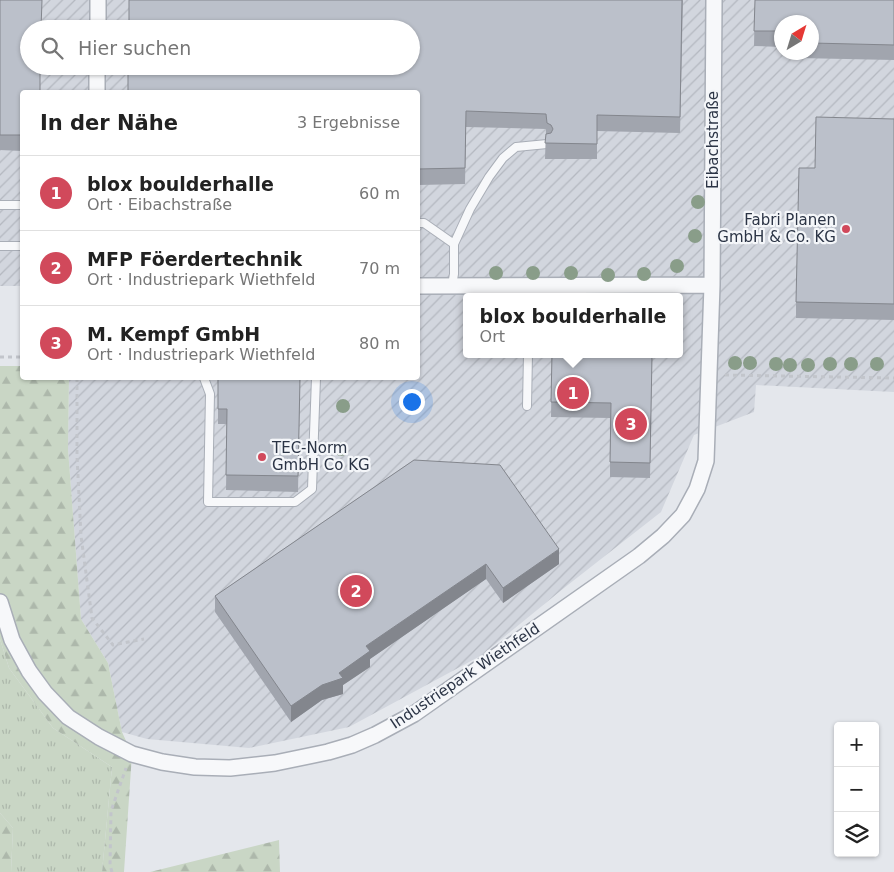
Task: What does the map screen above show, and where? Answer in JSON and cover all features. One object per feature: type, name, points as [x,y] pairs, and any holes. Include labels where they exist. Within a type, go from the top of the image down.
[{"type":"street","points":[[98,0],[98,20]]},
{"type":"street","name":"Eibachstraße","points":[[712,286],[714,0]]},
{"type":"street","points":[[97,75],[97,90]]},
{"type":"street","points":[[420,286],[452,285],[529,288],[712,286]]},
{"type":"street","name":"Industriepark Wiethfeld","points":[[0,602],[12,640],[29,671],[45,693],[68,716],[99,737],[132,754],[162,762],[195,767],[230,768],[275,763],[328,752],[352,745],[375,735],[414,714],[639,556],[663,536],[683,515],[697,489],[706,461],[712,286]]},
{"type":"lane","points":[[452,285],[454,244],[489,176],[503,158],[516,147],[547,144]]},
{"type":"lane","points":[[0,205],[20,205]]},
{"type":"lane","points":[[420,223],[424,223],[454,244]]},
{"type":"lane","points":[[0,246],[20,246]]},
{"type":"lane","points":[[527,406],[528,358]]},
{"type":"lane","points":[[205,380],[210,394],[208,502],[295,502],[312,488],[316,380]]},
{"type":"path","points":[[0,357],[20,357]]},
{"type":"path","points":[[709,375],[894,378]]},
{"type":"path","points":[[77,380],[77,456],[81,536],[92,618],[113,645],[144,639]]},
{"type":"path","points":[[112,872],[110,865],[111,810],[132,754]]},
{"type":"shaded area","points":[[0,0],[894,0],[894,392],[756,385],[754,412],[694,435],[661,512],[482,655],[349,727],[249,748],[147,739],[122,732],[108,663],[81,619],[68,449],[69,380],[420,380],[420,90],[20,90],[20,286],[0,286]]},
{"type":"green space","points":[[0,366],[20,366],[20,380],[69,380],[68,449],[81,619],[108,663],[122,732],[132,754],[124,872],[102,872],[112,767],[53,728],[9,668],[0,639]]},
{"type":"green space","points":[[0,639],[9,668],[53,728],[112,767],[102,872],[11,872],[13,828],[0,813]]},
{"type":"green space","points":[[0,813],[13,828],[11,872],[0,872]]},
{"type":"green space","points":[[279,840],[280,872],[150,872]]},
{"type":"building","points":[[0,0],[42,0],[41,20],[20,20],[20,75],[40,75],[40,90],[20,90],[20,135],[0,135]]},
{"type":"building","points":[[129,0],[682,0],[680,117],[597,115],[597,144],[545,143],[546,134],[551,133],[553,129],[547,123],[546,114],[466,111],[465,168],[420,169],[420,90],[128,90],[128,75],[420,75],[420,20],[129,20]]},
{"type":"building","points":[[755,0],[894,0],[894,45],[819,43],[819,15],[774,15],[774,31],[754,31]]},
{"type":"building","name":"Fabri Planen GmbH & Co. KG","points":[[816,117],[894,119],[894,304],[796,302],[799,168],[815,168]]},
{"type":"building","points":[[552,358],[652,358],[650,463],[610,462],[611,403],[551,402]]},
{"type":"building","name":"TEC-Norm GmbH Co KG","points":[[218,380],[300,380],[298,476],[226,475],[227,409],[218,409]]},
{"type":"building","points":[[414,460],[500,465],[559,549],[503,588],[486,564],[366,646],[370,651],[339,673],[343,678],[322,685],[291,706],[215,596]]},
{"type":"place","name":"Fabri Planen GmbH & Co. KG","points":[[846,229]]},
{"type":"place","name":"blox boulderhalle","points":[[573,393]]},
{"type":"place","name":"M. Kempf GmbH","points":[[631,424]]},
{"type":"place","name":"TEC-Norm GmbH Co KG","points":[[262,457]]},
{"type":"place","name":"MFP Föerdertechnik","points":[[356,591]]}]
